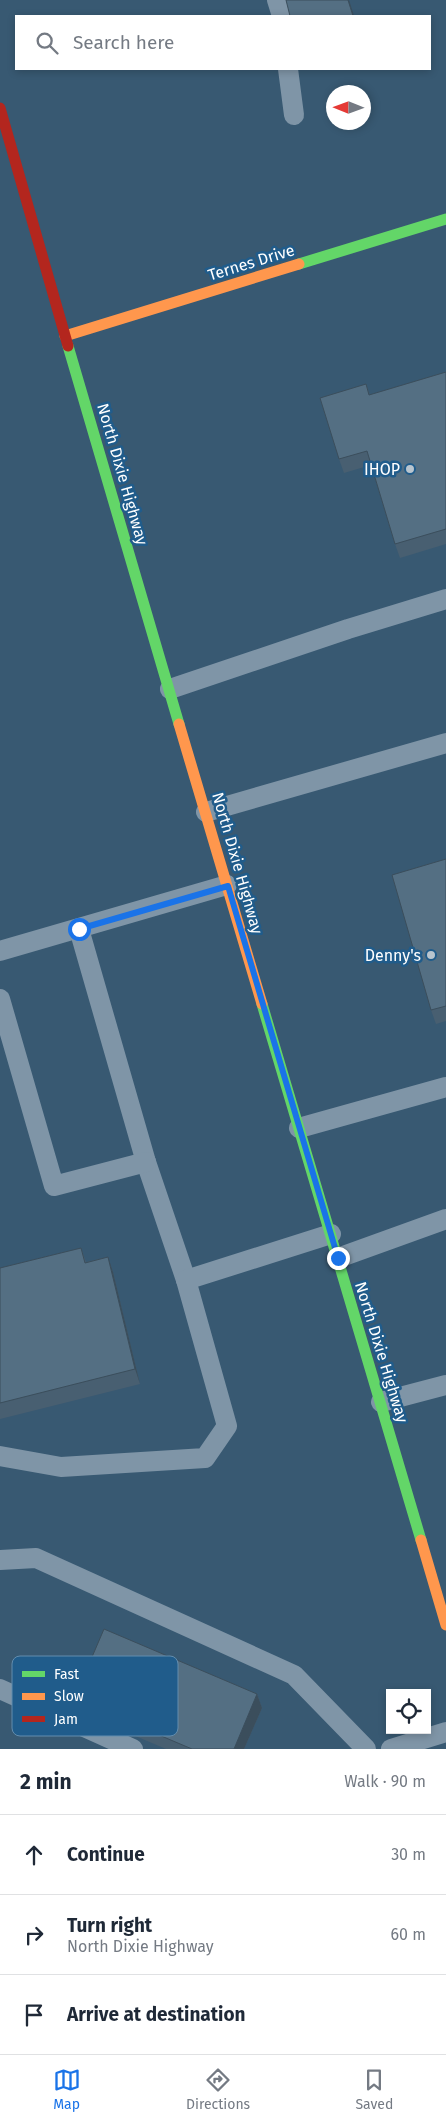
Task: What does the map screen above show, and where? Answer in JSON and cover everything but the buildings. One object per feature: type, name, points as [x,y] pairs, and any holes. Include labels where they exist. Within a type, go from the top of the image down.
[{"type":"main road","name":"North Dixie Highway","points":[[0,108],[65,336],[330,1234],[443,1602],[446,1625]]},
{"type":"main road","name":"Ternes Drive","points":[[65,336],[446,219]]},
{"type":"lane","points":[[277,0],[282,15]]},
{"type":"lane","points":[[288,70],[294,114]]},
{"type":"lane","points":[[170,689],[348,629],[446,599]]},
{"type":"lane","points":[[206,812],[446,743]]},
{"type":"lane","points":[[0,951],[228,886]]},
{"type":"lane","points":[[0,1456],[61,1467],[205,1458],[227,1426],[186,1280],[146,1162],[79,929]]},
{"type":"lane","points":[[0,1000],[54,1186],[146,1162]]},
{"type":"lane","points":[[299,1128],[446,1087]]},
{"type":"lane","points":[[338,1258],[446,1219]]},
{"type":"lane","points":[[186,1280],[330,1234]]},
{"type":"lane","points":[[381,1402],[446,1385]]},
{"type":"lane","points":[[0,1560],[36,1558],[294,1675],[366,1749]]},
{"type":"lane","points":[[0,1689],[12,1694]]},
{"type":"lane","points":[[391,1749],[446,1732]]},
{"type":"lane","points":[[104,1736],[133,1749]]},
{"type":"traffic: fast","points":[[299,264],[446,219]]},
{"type":"traffic: fast","points":[[68,346],[179,724]]},
{"type":"traffic: fast","points":[[262,1004],[421,1540]]},
{"type":"traffic: slow","points":[[65,336],[299,264]]},
{"type":"traffic: slow","points":[[179,724],[262,1004]]},
{"type":"traffic: slow","points":[[421,1540],[446,1625]]},
{"type":"traffic: jam","points":[[0,108],[68,346]]},
{"type":"place","name":"IHOP","points":[[410,469]]},
{"type":"place","name":"Denny's","points":[[431,955]]},
{"type":"route","points":[[79,929],[228,886],[338,1258]]}]
